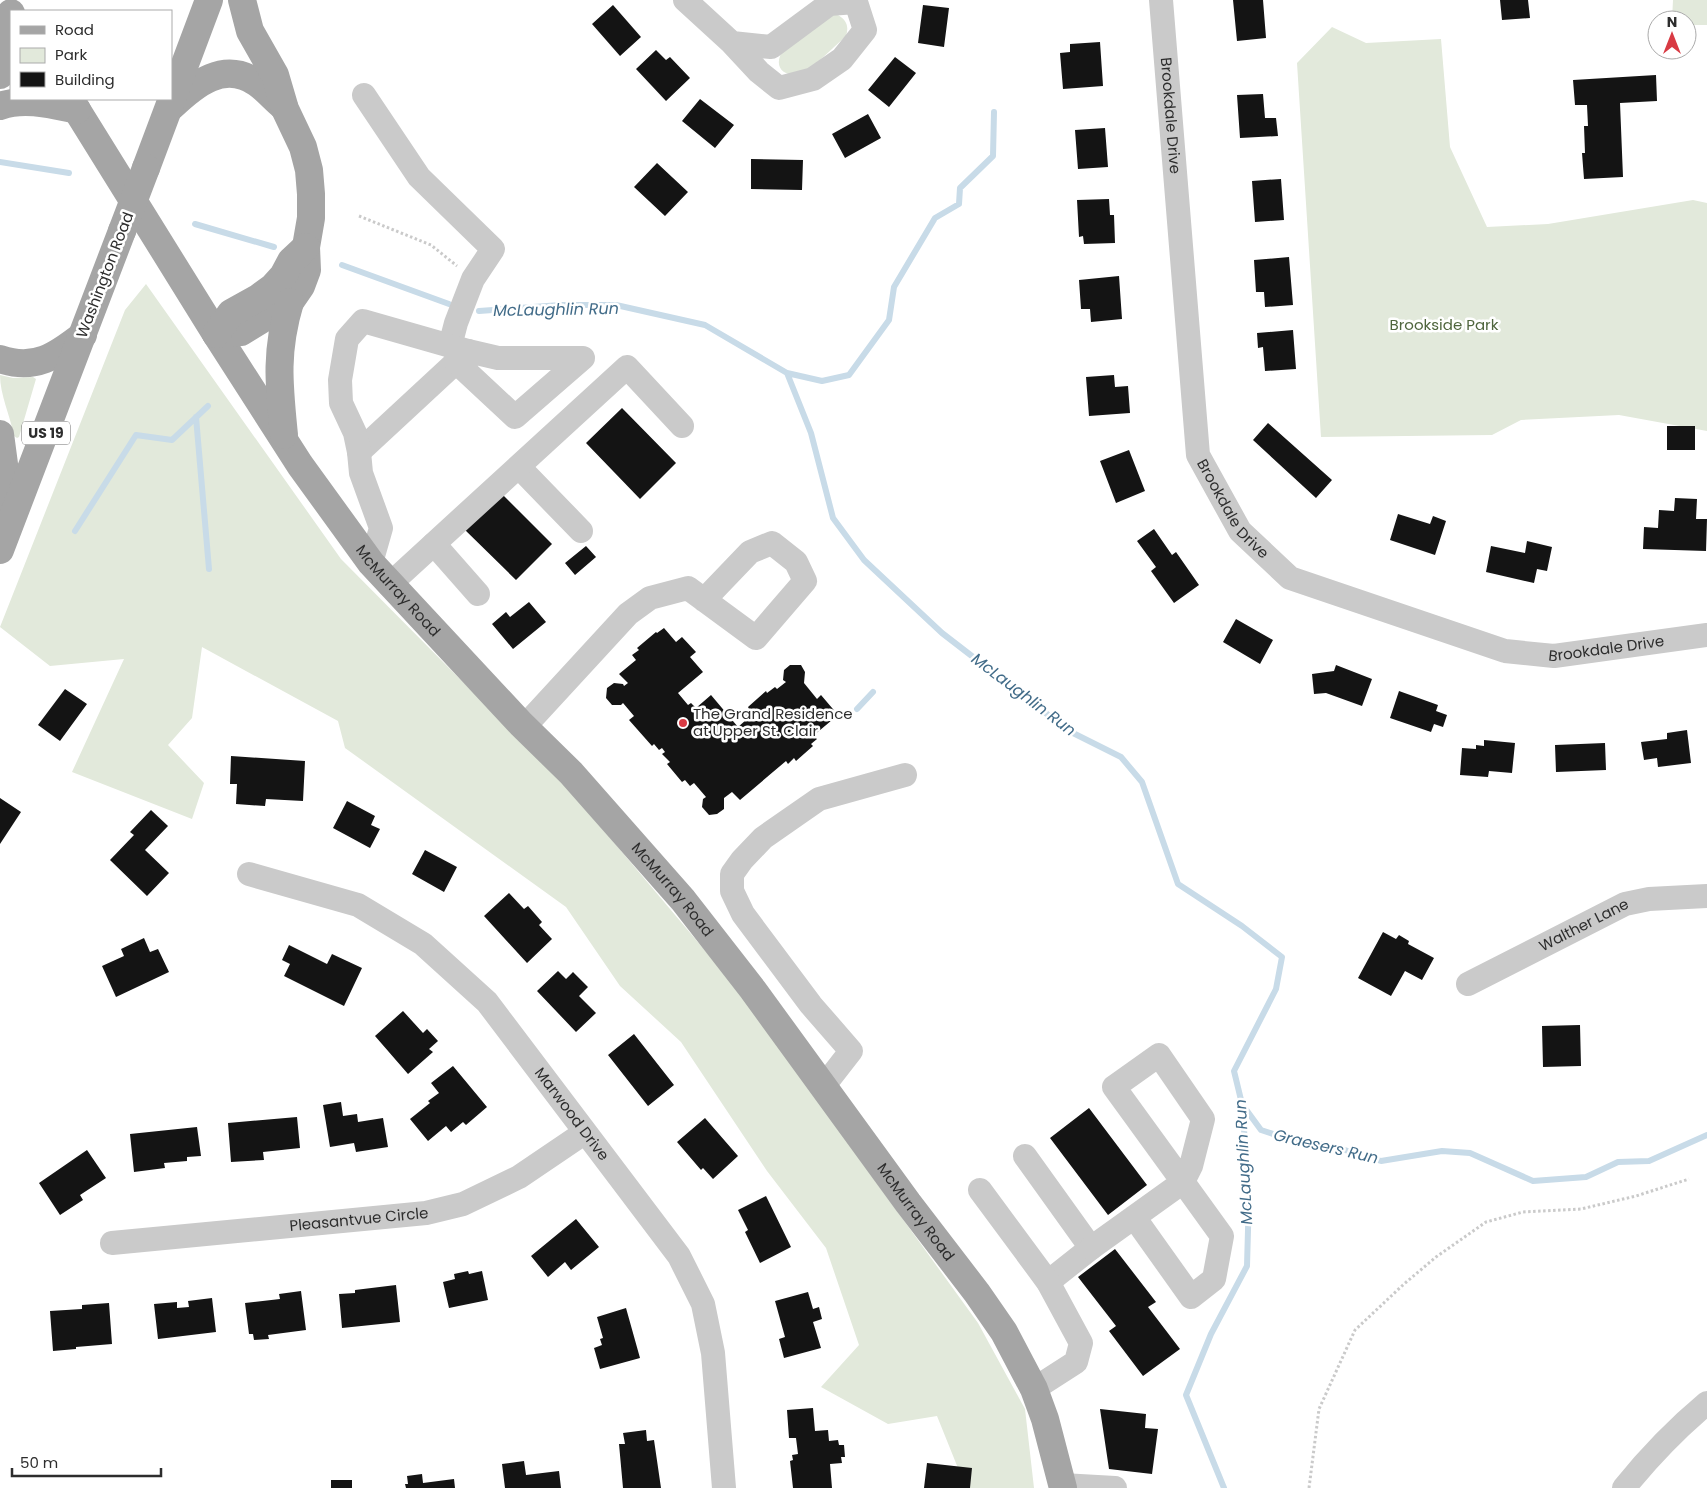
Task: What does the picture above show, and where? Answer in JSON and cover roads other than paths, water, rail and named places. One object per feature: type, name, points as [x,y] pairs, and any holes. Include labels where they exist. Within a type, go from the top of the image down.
[{"type":"main road","name":"Washington Road","points":[[172,99],[209,0]]},
{"type":"main road","points":[[242,0],[250,31],[274,75],[285,108],[304,147],[309,170],[310,218],[306,247],[307,270],[301,286],[290,302],[281,338],[278,375],[285,442]]},
{"type":"main road","points":[[0,32],[10,13]]},
{"type":"main road","points":[[0,74],[10,22]]},
{"type":"main road","points":[[168,110],[201,81],[224,74],[236,75],[257,83],[285,108]]},
{"type":"main road","name":"Washington Road","points":[[4,540],[172,100]]},
{"type":"main road","points":[[0,106],[22,102],[51,105],[74,104]]},
{"type":"main road","name":"McMurray Road","points":[[74,104],[285,442],[371,563],[389,585],[600,804],[683,900],[753,990],[908,1203],[988,1309],[1004,1332],[1034,1389],[1048,1427],[1063,1486]]},
{"type":"main road","points":[[216,334],[231,313],[273,288],[283,276],[291,261],[306,247]]},
{"type":"main road","points":[[216,334],[241,332],[290,302]]},
{"type":"main road","points":[[0,359],[20,364],[42,361],[59,353],[83,334]]},
{"type":"main road","points":[[0,434],[4,464],[4,540]]},
{"type":"street","points":[[685,0],[732,43],[759,72],[779,88],[813,79],[842,58],[865,30],[856,2],[829,4],[771,47],[732,43]]},
{"type":"street","name":"Brookdale Drive","points":[[1161,0],[1198,455],[1240,531],[1290,578],[1505,651],[1554,656],[1707,635]]},
{"type":"street","points":[[359,452],[458,353],[456,323],[473,279],[493,249],[419,177],[364,95]]},
{"type":"street","points":[[371,563],[381,528],[360,473],[359,452],[355,433],[341,403],[340,380],[347,339],[363,321],[458,353]]},
{"type":"street","points":[[389,585],[627,367],[682,426]]},
{"type":"street","points":[[519,467],[581,531]]},
{"type":"street","points":[[434,544],[478,594]]},
{"type":"street","points":[[524,727],[628,614],[650,598],[688,588],[704,600]]},
{"type":"street","points":[[823,1087],[851,1051],[811,1005],[743,914],[732,891],[732,874],[742,860],[763,838],[819,799],[905,775]]},
{"type":"street","name":"Marwood Drive","points":[[249,874],[358,905],[423,944],[487,1002],[584,1133],[679,1256],[703,1304],[713,1353],[724,1488]]},
{"type":"street","name":"Walther Lane","points":[[1468,984],[1626,904],[1649,898],[1707,896]]},
{"type":"street","points":[[1048,1282],[1091,1248],[1134,1217],[1183,1182],[1191,1166],[1204,1119],[1159,1055],[1114,1087],[1183,1182],[1222,1236],[1214,1279],[1191,1297],[1134,1217]]},
{"type":"street","name":"Pleasantvue Circle","points":[[112,1243],[426,1213],[463,1204],[519,1177],[584,1133]]},
{"type":"street","points":[[1026,1156],[1091,1248]]},
{"type":"street","points":[[980,1190],[1048,1282],[1081,1343],[1076,1362],[1034,1389]]},
{"type":"street","points":[[1624,1488],[1685,1421],[1707,1403]]},
{"type":"street","points":[[1063,1486],[1115,1488]]},
{"type":"waterway","points":[[787,373],[822,381],[849,375],[889,320],[894,287],[935,218],[959,204],[960,188],[993,156],[994,112]]},
{"type":"waterway","name":"McLaughlin Run","points":[[0,162],[69,173]]},
{"type":"waterway","name":"McLaughlin Run","points":[[195,224],[274,247]]},
{"type":"waterway","name":"McLaughlin Run","points":[[342,265],[449,304]]},
{"type":"waterway","name":"McLaughlin Run","points":[[479,311],[561,305],[616,305],[705,325],[787,373],[811,433],[833,518],[864,560],[942,633],[1069,731],[1121,757],[1142,782],[1178,884],[1242,926],[1282,957],[1276,989],[1234,1071],[1242,1104],[1249,1194],[1247,1266],[1211,1334],[1186,1395],[1224,1488]]},
{"type":"waterway","points":[[75,531],[136,435],[172,440],[208,406]]},
{"type":"waterway","points":[[196,417],[209,569]]},
{"type":"waterway","points":[[857,709],[873,692]]},
{"type":"waterway","name":"Graesers Run","points":[[1242,1104],[1261,1130],[1282,1137],[1335,1147],[1381,1161],[1442,1151],[1470,1153],[1533,1181],[1586,1177],[1618,1162],[1649,1161],[1707,1135]]},
{"type":"place","name":"The Grand Residence at Upper St. Clair","points":[[683,723]]},
{"type":"park label","name":"Brookside Park","points":[[1444,325]]}]
